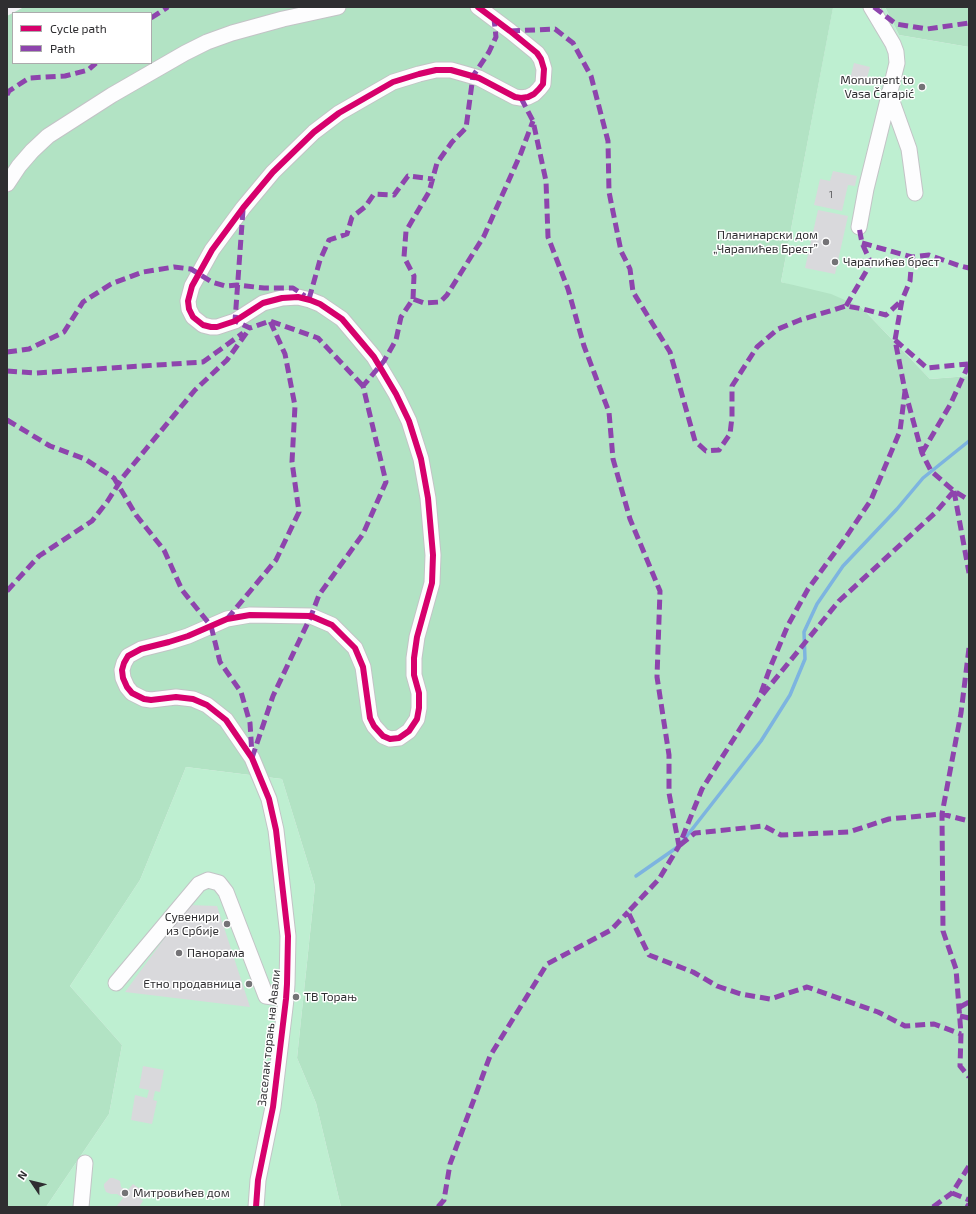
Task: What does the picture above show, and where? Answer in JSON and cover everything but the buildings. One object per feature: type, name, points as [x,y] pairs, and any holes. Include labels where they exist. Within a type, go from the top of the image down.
[{"type":"street","points":[[7,184],[19,166],[48,136],[112,95],[185,53],[207,42],[232,33],[283,19],[338,7]]},
{"type":"street","name":"Заселак торањ на Авали","points":[[256,1207],[258,1180],[273,1107],[286,999],[288,936],[276,830],[269,798],[252,758],[226,720],[207,705],[193,698],[176,697],[152,700],[144,699],[132,693],[127,687],[123,678],[122,670],[128,656],[141,648],[188,636],[227,619],[250,615],[311,616],[332,625],[354,648],[363,667],[370,718],[374,726],[383,736],[390,739],[399,738],[408,731],[417,719],[419,693],[414,675],[414,658],[417,637],[432,582],[433,556],[428,498],[421,460],[409,421],[396,394],[374,357],[342,319],[325,307],[310,300],[298,297],[282,298],[263,303],[235,321],[217,327],[211,327],[202,325],[193,316],[189,309],[188,301],[192,286],[212,250],[243,208],[273,172],[314,132],[339,113],[393,82],[436,70],[451,70],[478,78],[515,97],[528,97],[539,89],[543,84],[544,69],[541,59],[510,30],[478,7]]},
{"type":"street","points":[[859,227],[866,189],[896,63],[896,52],[893,44],[871,7]]},
{"type":"street","points":[[889,93],[909,149],[915,193]]},
{"type":"street","points":[[116,983],[199,884],[208,880],[219,883],[226,892],[266,996],[286,999]]},
{"type":"street","points":[[248,1207],[250,1183],[261,1118]]},
{"type":"street","points":[[81,1207],[85,1163]]},
{"type":"green space","points":[[24,7],[834,7],[781,282],[831,294],[861,307],[930,379],[969,376],[969,1207],[341,1207],[316,1103],[297,1058],[315,886],[282,779],[186,767],[140,880],[70,986],[122,1045],[109,1114],[46,1207],[7,1207],[7,16],[12,13],[12,64],[152,64],[152,12],[15,12]]},
{"type":"green space","points":[[833,7],[885,7],[899,35],[969,47],[969,376],[930,379],[861,307],[781,282]]},
{"type":"green space","points":[[885,7],[969,7],[969,47],[899,35]]},
{"type":"green space","points":[[186,767],[282,779],[315,886],[297,1058],[316,1103],[341,1207],[46,1207],[109,1114],[122,1045],[70,986],[140,880]]},
{"type":"waterway","points":[[636,876],[679,846],[761,741],[790,695],[805,659],[804,632],[817,604],[843,566],[897,509],[923,478],[969,441]]},
{"type":"marked path","points":[[152,17],[168,7]]},
{"type":"marked path","points":[[874,7],[896,24],[927,29],[969,23]]},
{"type":"marked path","points":[[413,299],[414,276],[404,257],[406,231],[429,192],[437,163],[452,142],[466,128],[473,76],[489,52],[496,37],[494,19]]},
{"type":"marked path","points":[[510,31],[555,29],[573,43],[591,76],[608,141],[609,192],[621,251],[630,269],[633,292],[670,352],[695,441],[706,451],[719,450],[730,434],[732,417],[732,386],[757,347],[778,329],[800,320],[846,306],[886,315],[902,300]]},
{"type":"marked path","points":[[7,95],[9,91],[29,78],[65,76],[88,70],[95,64]]},
{"type":"marked path","points":[[521,98],[533,121],[546,181],[548,237],[568,289],[584,346],[609,412],[613,459],[630,519],[660,591],[657,677],[669,755],[669,793],[679,846]]},
{"type":"marked path","points":[[252,758],[273,696],[311,616],[319,595],[363,534],[386,482],[363,386],[384,361],[396,340],[401,317],[413,299],[424,303],[440,302],[447,295],[484,236],[521,153],[533,121]]},
{"type":"marked path","points":[[309,299],[320,260],[329,240],[347,234],[352,217],[365,207],[374,194],[394,195],[408,176],[433,179]]},
{"type":"marked path","points":[[243,210],[235,321],[250,328],[270,321],[318,338],[363,386]]},
{"type":"marked path","points":[[846,306],[871,263],[862,243],[859,227]]},
{"type":"marked path","points":[[862,243],[912,257],[929,255],[969,268]]},
{"type":"marked path","points":[[912,257],[910,281],[902,300],[895,340],[905,391],[922,453],[931,471],[954,491],[969,500]]},
{"type":"marked path","points":[[7,352],[29,349],[64,332],[83,302],[111,284],[143,272],[174,267],[191,269],[212,282],[225,286],[237,285],[264,288],[293,288],[305,296]]},
{"type":"marked path","points":[[227,619],[276,560],[299,512],[292,462],[295,406],[285,354],[270,321]]},
{"type":"marked path","points":[[7,591],[39,556],[92,521],[107,502],[123,477],[195,390],[227,360],[250,328]]},
{"type":"marked path","points":[[7,371],[36,373],[203,362],[243,333]]},
{"type":"marked path","points":[[895,340],[927,368],[968,364]]},
{"type":"marked path","points":[[922,453],[950,405],[969,364]]},
{"type":"marked path","points":[[761,693],[788,625],[808,589],[871,500],[900,431],[905,391]]},
{"type":"marked path","points":[[7,420],[50,446],[85,459],[114,478],[136,515],[164,550],[182,590],[211,626],[220,662],[241,692],[250,723],[252,755]]},
{"type":"marked path","points":[[954,491],[936,512],[839,601],[759,699],[702,789],[679,846],[659,879],[628,912],[649,955],[693,972],[717,986],[741,994],[770,999],[807,987],[878,1012],[905,1026],[934,1024],[961,1034]]},
{"type":"marked path","points":[[954,491],[969,573]]},
{"type":"marked path","points":[[969,648],[961,713],[942,814],[943,931],[956,969],[961,1034],[960,1066],[969,1077]]},
{"type":"marked path","points":[[680,845],[695,833],[764,826],[781,835],[849,832],[889,819],[942,814],[969,821]]},
{"type":"marked path","points":[[438,1207],[444,1200],[450,1164],[490,1056],[547,964],[611,930],[628,912]]},
{"type":"marked path","points":[[960,1007],[969,1002]]},
{"type":"marked path","points":[[960,1016],[969,1018]]},
{"type":"marked path","points":[[933,1207],[952,1193],[969,1166]]},
{"type":"marked path","points":[[952,1193],[969,1200]]},
{"type":"cycle path","points":[[256,1207],[258,1180],[273,1107],[287,984],[288,936],[276,830],[269,799],[252,758],[226,720],[207,705],[193,699],[176,697],[151,700],[144,699],[132,693],[127,687],[123,678],[122,670],[128,656],[141,649],[188,636],[227,619],[250,615],[311,616],[332,625],[355,648],[363,667],[370,718],[374,726],[383,736],[390,739],[399,738],[409,731],[417,719],[419,693],[414,675],[414,658],[417,637],[432,583],[433,555],[428,498],[421,459],[409,421],[396,394],[374,357],[342,319],[320,304],[298,297],[282,298],[263,303],[235,321],[217,327],[211,327],[203,325],[193,317],[189,309],[188,301],[192,286],[212,250],[243,208],[273,172],[314,132],[339,113],[393,82],[436,70],[451,70],[479,78],[515,97],[528,97],[539,89],[543,84],[544,69],[541,59],[537,53],[478,7]]},
{"type":"place","name":"Monument to Vasa Čarapić","points":[[922,87]]},
{"type":"place","name":"Планинарски дом „Чарапићев Брест”","points":[[826,242]]},
{"type":"place","name":"Чарапићев брест","points":[[835,262]]},
{"type":"place","name":"Сувенири из Србије","points":[[227,924]]},
{"type":"place","name":"Панорама","points":[[179,953]]},
{"type":"place","name":"Етно продавница","points":[[249,984]]},
{"type":"place","name":"ТВ Торањ","points":[[296,997]]},
{"type":"place","name":"Митровићев дом","points":[[125,1193]]}]
